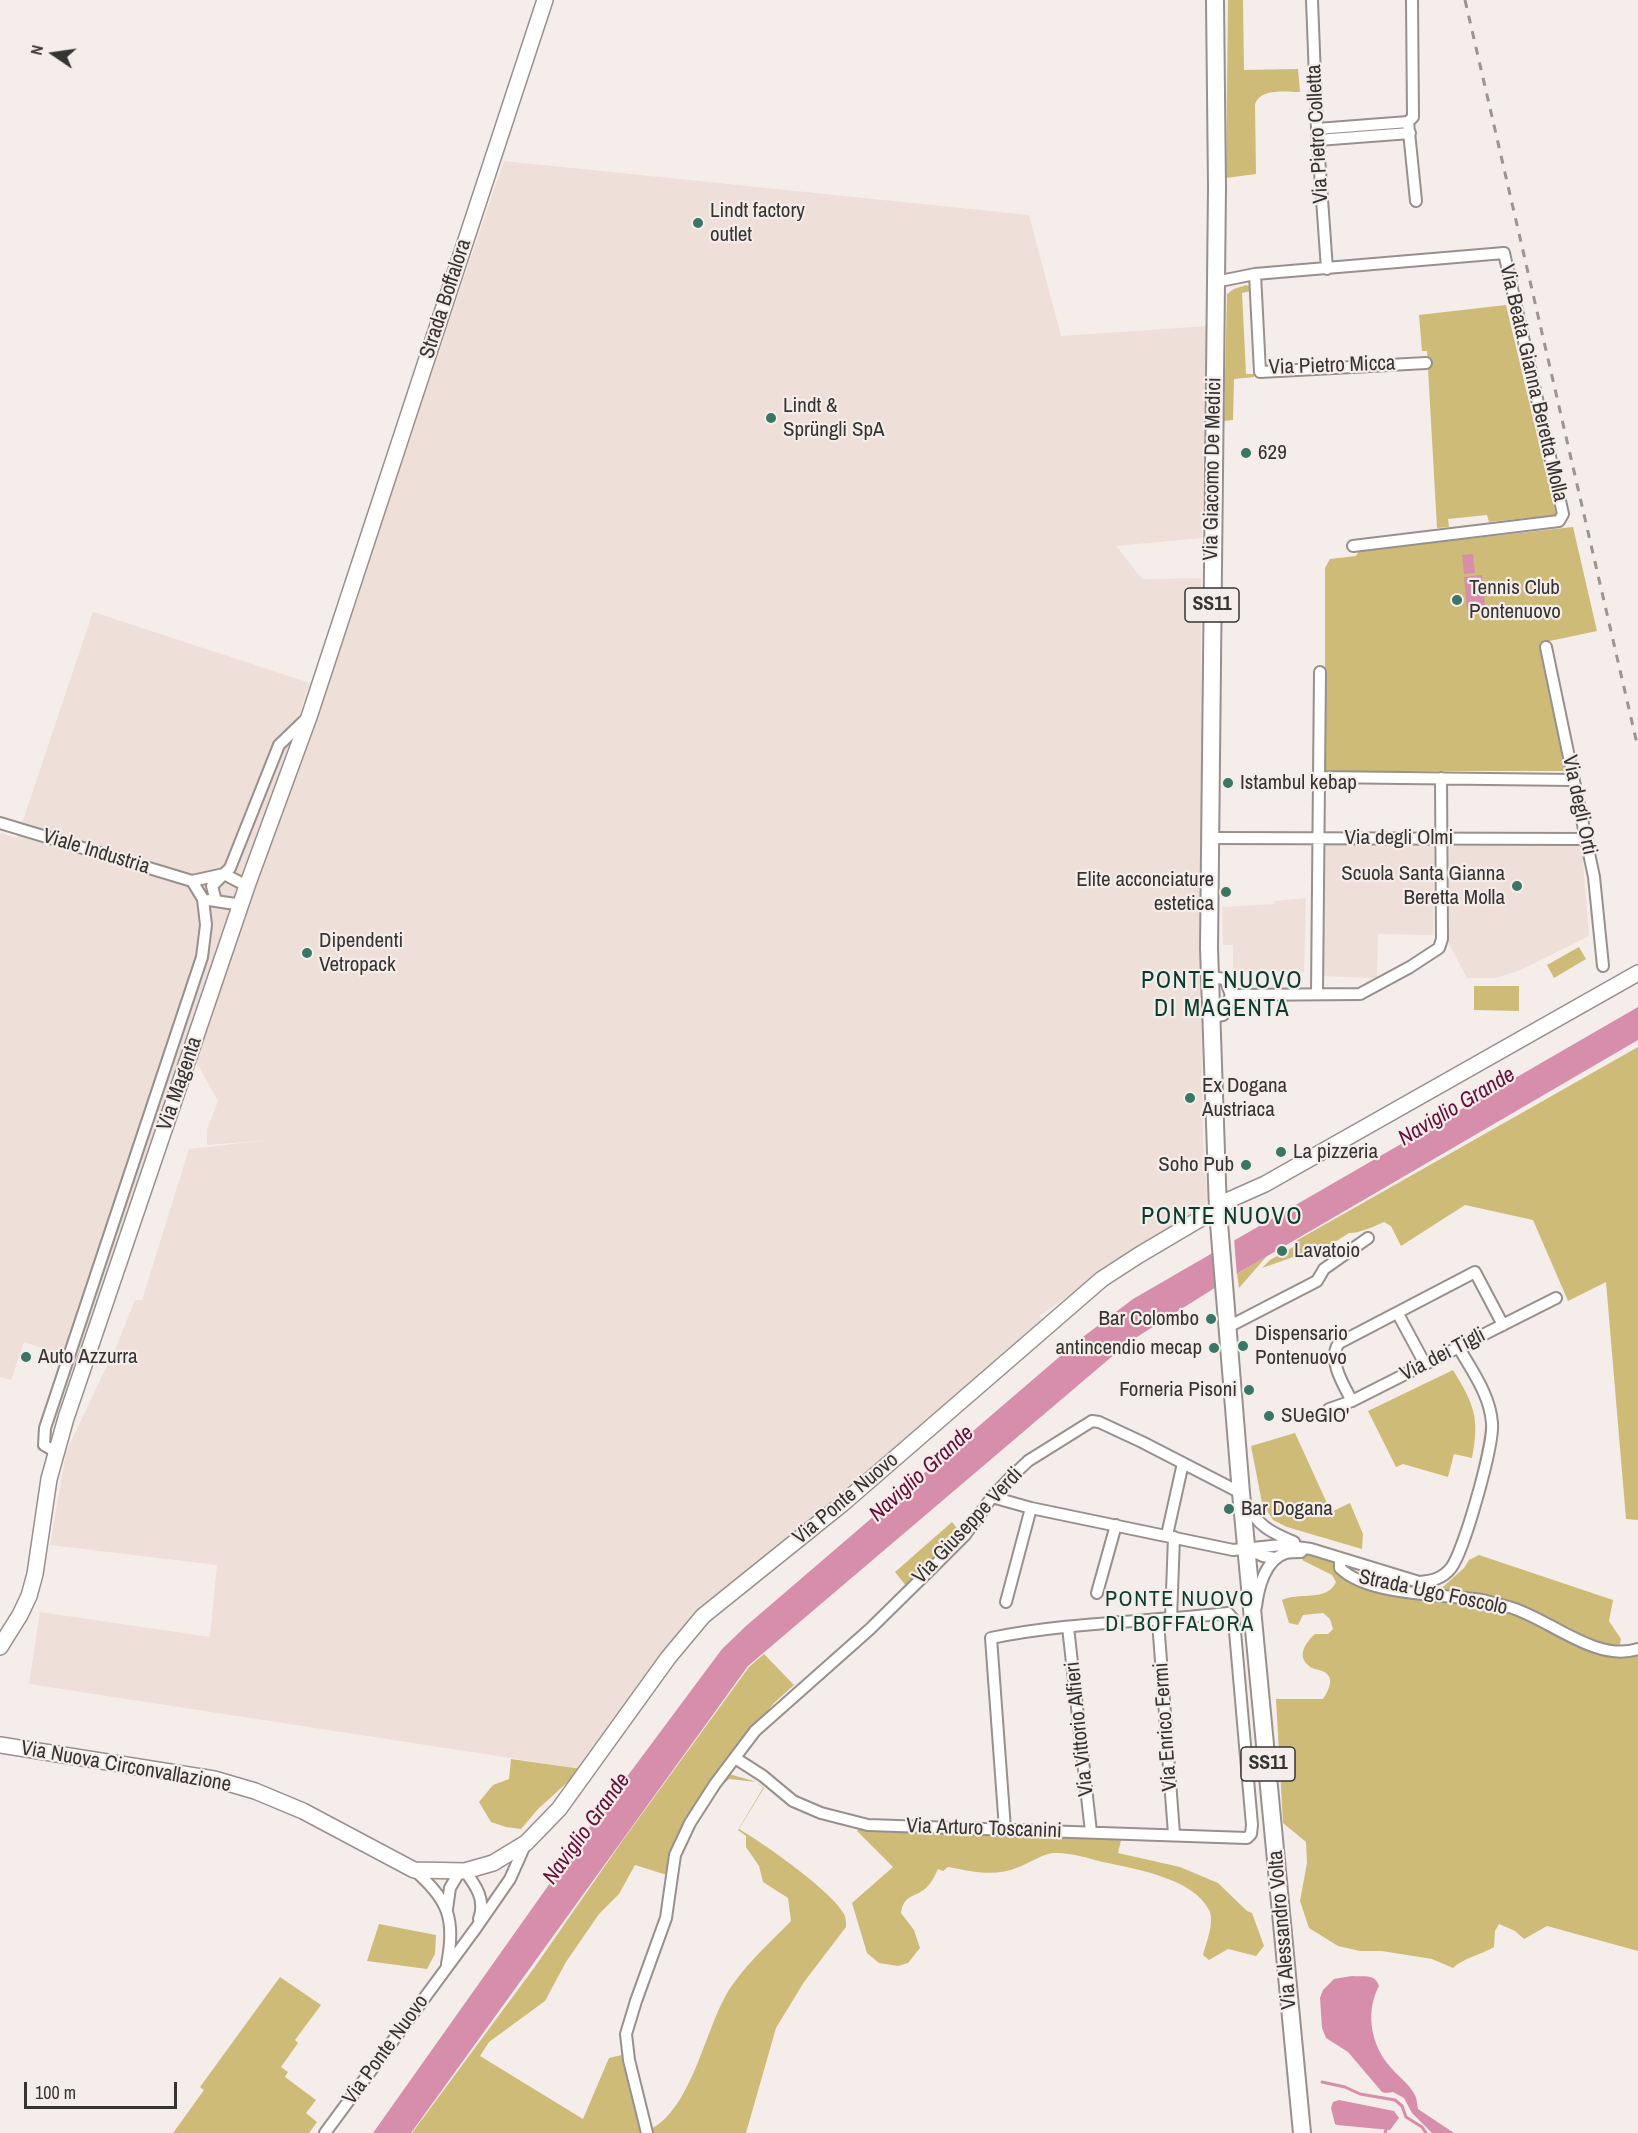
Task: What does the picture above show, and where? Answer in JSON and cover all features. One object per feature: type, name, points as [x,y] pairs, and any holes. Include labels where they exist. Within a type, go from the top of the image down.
[{"type":"main road","name":"Via Giacomo De Medici","points":[[1215,0],[1217,187],[1210,838],[1211,1017],[1219,1218]]},
{"type":"main road","name":"SS11","points":[[1219,1218],[1241,1495]]},
{"type":"main road","name":"Via Alessandro Volta","points":[[1241,1495],[1302,2133]]},
{"type":"street","name":"Strada Boffalora","points":[[347,598],[545,0]]},
{"type":"street","name":"Via Pietro Colletta","points":[[1312,0],[1317,134],[1327,269]]},
{"type":"street","points":[[1412,0],[1413,117],[1409,127],[1416,201]]},
{"type":"street","points":[[1317,134],[1409,127]]},
{"type":"street","name":"Via Beata Gianna Beretta Molla","points":[[1327,269],[1504,254],[1563,514],[1559,521],[1353,546]]},
{"type":"street","points":[[1215,282],[1255,274],[1327,269]]},
{"type":"street","name":"Via Pietro Micca","points":[[1255,274],[1260,372],[1426,363]]},
{"type":"street","name":"Via Magenta","points":[[0,1647],[20,1616],[29,1596],[35,1574],[49,1479],[56,1452],[248,886],[309,717],[347,598]]},
{"type":"street","name":"Via degli Orti","points":[[1546,647],[1594,877],[1603,966]]},
{"type":"street","points":[[1317,993],[1320,672]]},
{"type":"street","name":"Via Magenta","points":[[216,901],[212,886],[230,868],[279,745],[309,717]]},
{"type":"street","points":[[1318,777],[1574,780]]},
{"type":"street","points":[[1231,995],[1360,994],[1410,967],[1439,948],[1442,939],[1441,778]]},
{"type":"street","name":"Viale Industria","points":[[0,823],[192,881],[224,874]]},
{"type":"street","name":"Via degli Olmi","points":[[1210,838],[1587,838]]},
{"type":"street","points":[[224,874],[248,886]]},
{"type":"street","points":[[192,881],[203,899],[242,905]]},
{"type":"street","name":"Via Magenta","points":[[56,1452],[45,1445],[45,1428],[202,957],[206,925],[203,899]]},
{"type":"street","name":"Via Ponte Nuovo","points":[[414,1870],[462,1871],[492,1863],[526,1843],[559,1809],[668,1658],[703,1616],[841,1505],[1102,1280],[1205,1216],[1219,1218],[1229,1200],[1265,1184],[1638,973]]},
{"type":"street","points":[[1211,977],[1225,979],[1231,995],[1223,1015],[1211,1017]]},
{"type":"street","points":[[1228,1327],[1317,1281],[1324,1269],[1368,1238]]},
{"type":"street","points":[[1352,1401],[1336,1363],[1336,1348],[1339,1343],[1475,1272],[1503,1325]]},
{"type":"street","name":"Via dei Tigli","points":[[1329,1409],[1352,1401],[1556,1298]]},
{"type":"street","points":[[1398,1314],[1425,1365]]},
{"type":"street","points":[[1241,1495],[1262,1526],[1275,1535],[1311,1549],[1419,1582],[1433,1581],[1443,1576],[1456,1559],[1491,1445],[1492,1423],[1485,1394],[1459,1348]]},
{"type":"street","name":"Via Giuseppe Verdi","points":[[647,2133],[626,2046],[628,2024],[666,1918],[675,1855],[681,1840],[715,1784],[755,1731],[870,1629],[965,1535],[992,1497],[1028,1461],[1092,1421],[1131,1437],[1241,1495]]},
{"type":"street","points":[[1005,1829],[991,1638],[1033,1630],[1171,1619],[1170,1536],[1183,1463]]},
{"type":"street","points":[[992,1497],[1031,1508],[1233,1550],[1282,1545],[1311,1549]]},
{"type":"street","points":[[1006,1602],[1031,1508]]},
{"type":"street","points":[[1096,1593],[1116,1525]]},
{"type":"street","points":[[1247,1549],[1275,1558]]},
{"type":"street","points":[[1254,1629],[1257,1603],[1267,1569],[1275,1558],[1285,1553],[1311,1549]]},
{"type":"street","name":"Strada Ugo Foscolo","points":[[1340,1558],[1340,1568],[1346,1574],[1373,1585],[1407,1592],[1482,1600],[1513,1608],[1608,1652],[1638,1650]]},
{"type":"street","name":"Via Alessandro Volta","points":[[1171,1619],[1228,1613],[1234,1620],[1251,1834]]},
{"type":"street","name":"Via Enrico Fermi","points":[[1158,1621],[1174,1834]]},
{"type":"street","name":"Via Vittorio Alfieri","points":[[1068,1627],[1091,1832]]},
{"type":"street","points":[[1244,1730],[1264,1728]]},
{"type":"street","name":"Via Nuova Circonvallazione","points":[[0,1745],[214,1779],[255,1791],[303,1811],[414,1870]]},
{"type":"street","name":"Via Arturo Toscanini","points":[[735,1758],[763,1776],[793,1801],[821,1813],[868,1825],[1240,1838],[1247,1838],[1251,1834]]},
{"type":"street","name":"Via Ponte Nuovo","points":[[325,2133],[510,1880],[526,1843]]},
{"type":"street","name":"Via Ponte Nuovo","points":[[414,1870],[438,1893],[448,1915]]},
{"type":"street","name":"Via Ponte Nuovo","points":[[446,1967],[451,1941],[447,1899],[450,1888],[462,1871]]},
{"type":"street","name":"Via Ponte Nuovo","points":[[462,1871],[481,1895],[482,1911],[476,1928]]},
{"type":"shaded area","points":[[1228,0],[1243,0],[1244,70],[1298,69],[1300,92],[1268,93],[1258,99],[1255,104],[1256,174],[1226,178]]},
{"type":"shaded area","points":[[504,161],[1029,215],[1061,336],[1207,326],[1202,538],[1116,546],[1142,579],[1201,578],[1201,985],[1203,1139],[1207,1200],[1205,1207],[1203,1211],[1099,1275],[1039,1316],[1044,1322],[985,1375],[747,1574],[582,1769],[29,1684],[40,1612],[210,1637],[217,1565],[50,1545],[66,1452],[117,1345],[135,1300],[142,1300],[189,1149],[269,1140],[207,1145],[207,1130],[218,1101],[196,1061]]},
{"type":"shaded area","points":[[1246,285],[1251,291],[1242,293],[1246,374],[1254,374],[1254,377],[1234,379],[1233,420],[1224,421],[1227,294]]},
{"type":"shaded area","points":[[1506,305],[1556,515],[1489,522],[1487,515],[1448,519],[1449,527],[1437,528],[1427,351],[1422,351],[1419,315]]},
{"type":"shaded area","name":"Tennis Club Pontenuovo","points":[[1573,527],[1597,631],[1540,643],[1565,771],[1325,771],[1325,568],[1330,559],[1356,556],[1359,551]]},
{"type":"shaded area","points":[[1473,554],[1475,573],[1464,574],[1462,555]]},
{"type":"shaded area","points":[[1482,575],[1485,607],[1467,609],[1464,577]]},
{"type":"shaded area","points":[[93,612],[310,683],[78,1361],[24,1342],[11,1380],[0,1377],[0,833],[17,838]]},
{"type":"shaded area","name":"Scuola Santa Gianna Beretta Molla","points":[[1322,845],[1434,845],[1433,935],[1378,934],[1377,978],[1321,976]]},
{"type":"shaded area","name":"Scuola Santa Gianna Beretta Molla","points":[[1577,845],[1582,848],[1589,936],[1521,970],[1496,978],[1467,978],[1449,944],[1449,846]]},
{"type":"shaded area","points":[[1306,898],[1304,972],[1233,971],[1233,945],[1223,945],[1222,907],[1275,904],[1275,901]]},
{"type":"shaded area","points":[[1579,947],[1586,959],[1554,978],[1547,965]]},
{"type":"shaded area","points":[[1474,986],[1519,986],[1519,1011],[1474,1010]]},
{"type":"shaded area","points":[[1638,1007],[1638,1040],[1240,1272],[1129,1342],[748,1666],[411,2133],[373,2133],[594,1821],[722,1649],[746,1626],[1079,1340],[1133,1299]]},
{"type":"shaded area","points":[[1638,1047],[1638,1520],[1626,1519],[1606,1282],[1568,1301],[1533,1220],[1465,1205],[1401,1246],[1391,1226],[1384,1222],[1371,1228],[1349,1233],[1327,1247],[1262,1268],[1270,1260],[1295,1246],[1294,1242]]},
{"type":"shaded area","points":[[1267,1256],[1239,1288],[1237,1274]]},
{"type":"shaded area","points":[[1453,1370],[1466,1392],[1473,1412],[1475,1432],[1472,1458],[1454,1454],[1448,1477],[1403,1464],[1396,1467],[1368,1411]]},
{"type":"shaded area","points":[[1295,1433],[1331,1512],[1350,1503],[1363,1534],[1362,1549],[1287,1527],[1273,1520],[1262,1503],[1251,1446]]},
{"type":"shaded area","points":[[952,1522],[960,1532],[942,1555],[907,1587],[895,1572]]},
{"type":"shaded area","points":[[1305,1555],[1331,1561],[1341,1575],[1436,1593],[1464,1568],[1469,1560],[1479,1555],[1613,1600],[1609,1621],[1621,1639],[1617,1657],[1638,1656],[1638,1951],[1547,1926],[1524,1939],[1515,1931],[1499,1924],[1495,1931],[1494,1947],[1453,1968],[1432,1959],[1382,1951],[1360,1951],[1338,1946],[1309,1928],[1300,1901],[1307,1863],[1306,1842],[1283,1823],[1276,1699],[1323,1699],[1329,1688],[1329,1676],[1309,1666],[1303,1654],[1308,1641],[1315,1634],[1328,1634],[1333,1629],[1330,1619],[1323,1613],[1303,1615],[1298,1625],[1289,1623],[1282,1600],[1326,1592],[1336,1582],[1332,1575],[1302,1560]]},
{"type":"shaded area","points":[[764,1654],[794,1685],[773,1704],[722,1772],[757,1782],[764,1788],[739,1829],[780,1856],[826,1893],[844,1914],[846,1927],[804,1982],[776,2028],[746,2133],[412,2133],[534,1968],[623,1840],[749,1667]],"holes":[[[729,1779],[757,1782],[763,1788],[738,1830],[746,1836],[746,1847],[759,1866],[763,1882],[788,1898],[791,1921],[732,1986],[717,2013],[686,2090],[663,2120],[649,2130],[630,2051],[630,2032],[643,1989],[673,1912],[680,1860],[685,1842],[715,1792]],[[635,1865],[667,1875],[663,1916],[623,2023],[622,2055],[609,2058],[583,2119],[480,2056],[489,2042],[545,2001],[566,1962],[599,1914],[619,1894]]]},
{"type":"shaded area","points":[[511,1759],[582,1769],[538,1809],[521,1829],[506,1827],[491,1822],[479,1802],[493,1785],[509,1779]]},
{"type":"shaded area","points":[[859,1829],[874,1832],[1122,1836],[1118,1853],[1180,1867],[1218,1883],[1247,1911],[1252,1913],[1264,1946],[1256,1956],[1228,1949],[1209,1960],[1203,1955],[1211,1915],[1201,1899],[1190,1890],[1146,1872],[1066,1853],[1053,1853],[1001,1872],[975,1872],[948,1867],[943,1871],[938,1869],[927,1887],[905,1902],[901,1913],[914,1930],[920,1948],[908,1963],[898,1966],[879,1963],[867,1953],[852,1903],[893,1867],[857,1831]]},
{"type":"shaded area","points":[[379,1924],[436,1935],[435,1954],[427,1969],[367,1961]]},
{"type":"shaded area","points":[[1352,1976],[1372,1977],[1379,1986],[1371,2015],[1374,2035],[1381,2054],[1412,2091],[1416,2097],[1418,2109],[1454,2133],[1432,2133],[1412,2113],[1404,2098],[1393,2092],[1382,2092],[1348,2052],[1326,2038],[1322,2028],[1320,1998],[1323,1990],[1334,1979]]},
{"type":"shaded area","points":[[280,1977],[321,2005],[295,2040],[298,2043],[281,2067],[288,2072],[285,2077],[316,2100],[306,2113],[317,2122],[309,2133],[173,2133],[204,2090],[200,2087]]},
{"type":"shaded area","points":[[1339,2100],[1394,2111],[1399,2118],[1390,2130],[1337,2125],[1331,2108],[1333,2102]]},
{"type":"pier","points":[[1234,1238],[1237,1277],[1233,1280],[1230,1240]]},
{"type":"waterway","points":[[1322,2082],[1345,2087],[1360,2094],[1395,2100],[1402,2106],[1406,2117],[1422,2127],[1426,2133]]},
{"type":"railway","points":[[1465,0],[1638,748]]},
{"type":"place","name":"Lindt factory outlet","points":[[698,223]]},
{"type":"place","name":"Lindt & Sprüngli SpA","points":[[771,418]]},
{"type":"place","name":"629","points":[[1246,453]]},
{"type":"place","name":"Tennis Club Pontenuovo","points":[[1457,600]]},
{"type":"place","name":"Istambul kebap","points":[[1228,783]]},
{"type":"place","name":"Scuola Santa Gianna Beretta Molla","points":[[1517,886]]},
{"type":"place","name":"Elite acconciature estetica","points":[[1226,892]]},
{"type":"place","name":"Dipendenti Vetropack","points":[[307,953]]},
{"type":"place","name":"Ex Dogana Austriaca","points":[[1190,1098]]},
{"type":"place","name":"La pizzeria","points":[[1281,1152]]},
{"type":"place","name":"Soho Pub","points":[[1246,1165]]},
{"type":"place","name":"Lavatoio","points":[[1282,1251]]},
{"type":"place","name":"Bar Colombo","points":[[1211,1319]]},
{"type":"place","name":"Dispensario Pontenuovo","points":[[1243,1346]]},
{"type":"place","name":"antincendio mecap","points":[[1214,1348]]},
{"type":"place","name":"Auto Azzurra","points":[[26,1357]]},
{"type":"place","name":"Forneria Pisoni","points":[[1249,1390]]},
{"type":"place","name":"SUeGIO'","points":[[1269,1416]]},
{"type":"place","name":"Bar Dogana","points":[[1229,1509]]},
{"type":"district","name":"PONTE NUOVO DI MAGENTA","points":[[1222,996]]},
{"type":"district","name":"PONTE NUOVO","points":[[1222,1218]]},
{"type":"district","name":"PONTE NUOVO DI BOFFALORA","points":[[1180,1613]]},
{"type":"water label","name":"Naviglio Grande","points":[[1457,1107]]},
{"type":"water label","name":"Naviglio Grande","points":[[922,1474]]},
{"type":"water label","name":"Naviglio Grande","points":[[587,1829]]}]
